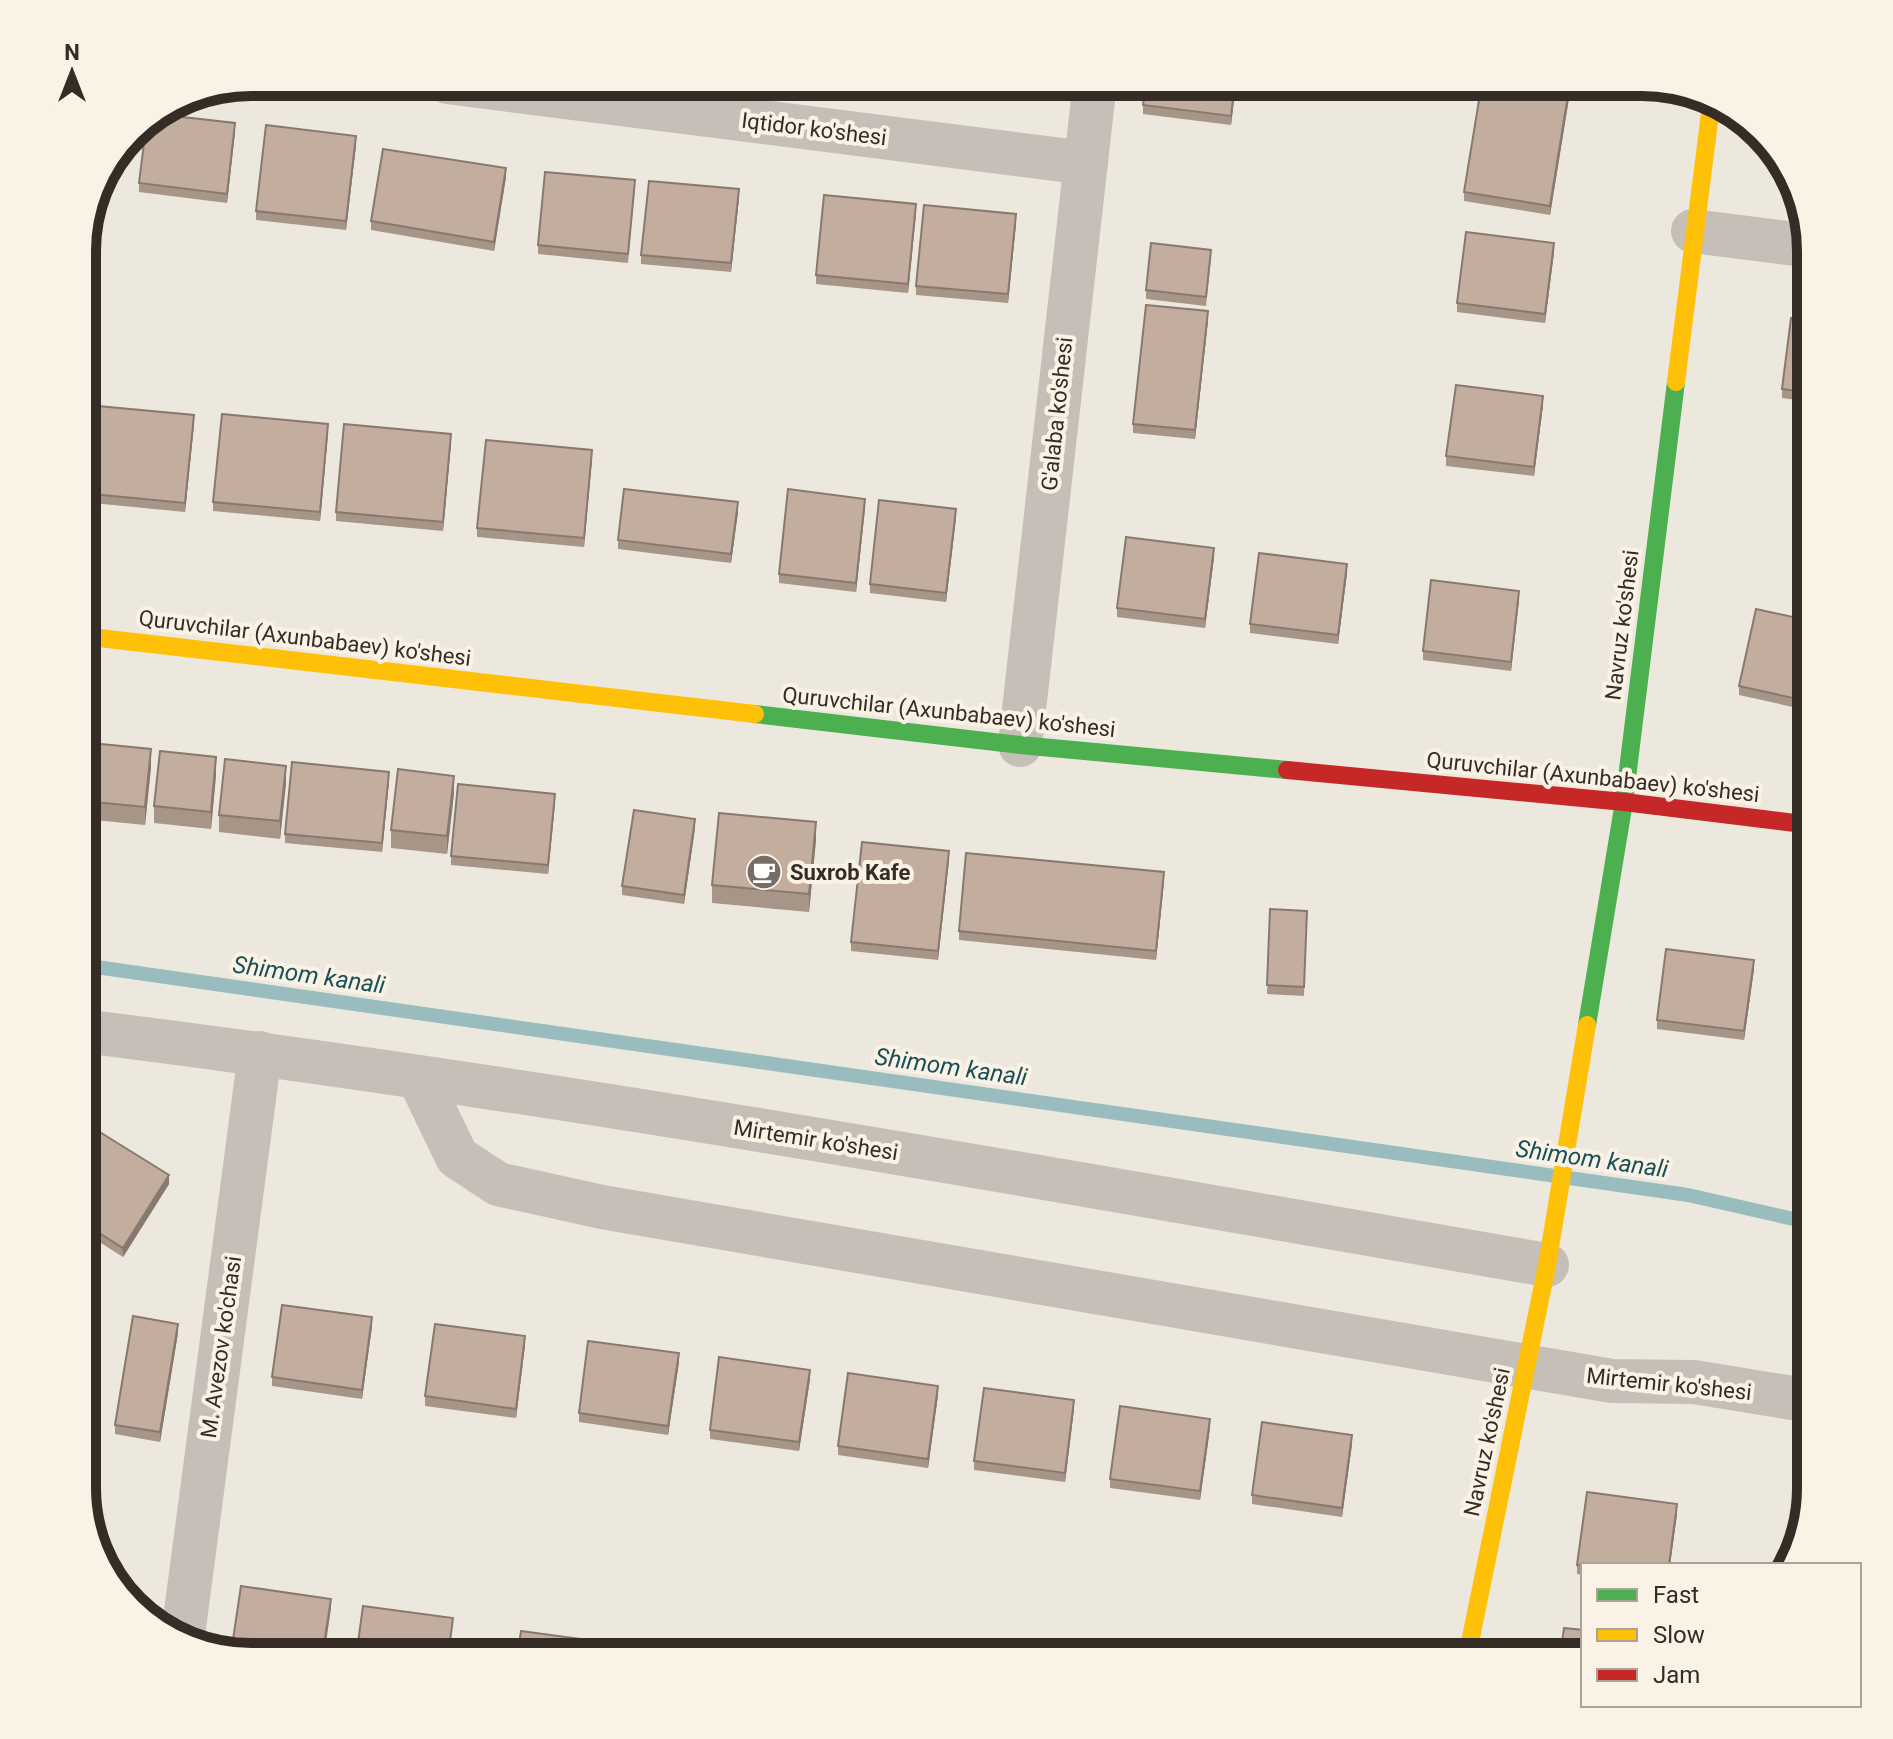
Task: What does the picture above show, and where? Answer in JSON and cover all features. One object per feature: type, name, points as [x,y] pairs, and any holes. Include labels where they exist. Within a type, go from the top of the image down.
[{"type":"main road","name":"Navruz ko'shesi","points":[[1470,1643],[1550,1250],[1624,802],[1710,112]]},
{"type":"main road","name":"Quruvchilar (Axunbabaev) ko'shesi","points":[[96,638],[1020,745],[1624,802],[1797,823]]},
{"type":"street","name":"Iqtidor ko'shesi","points":[[557,96],[1086,163]]},
{"type":"street","name":"G'alaba ko'shesi","points":[[1020,745],[1093,96]]},
{"type":"street","points":[[1693,231],[1797,244]]},
{"type":"street","name":"Mirtemir ko'shesi","points":[[96,1033],[260,1053],[1550,1250]]},
{"type":"street","name":"M. Avezov ko'chasi","points":[[184,1627],[260,1053]]},
{"type":"street","name":"Mirtemir ko'shesi","points":[[419,1078],[457,1157],[498,1184],[617,1210],[1612,1381],[1694,1382],[1797,1399]]},
{"type":"building","points":[[1144,96],[1233,96],[1231,116],[1143,105]]},
{"type":"building","points":[[1480,96],[1568,96],[1550,206],[1464,192]]},
{"type":"building","points":[[173,117],[235,123],[227,194],[139,183],[145,138]]},
{"type":"building","points":[[266,125],[356,136],[346,221],[256,211]]},
{"type":"building","points":[[383,149],[506,168],[494,242],[371,221]]},
{"type":"building","points":[[545,172],[635,180],[628,254],[538,245]]},
{"type":"building","points":[[649,181],[739,189],[731,263],[641,255]]},
{"type":"building","points":[[824,195],[916,204],[908,284],[816,275]]},
{"type":"building","points":[[924,205],[1016,214],[1008,294],[916,286]]},
{"type":"building","points":[[1466,232],[1554,243],[1545,314],[1457,303]]},
{"type":"building","points":[[1151,243],[1211,250],[1206,297],[1146,290]]},
{"type":"building","points":[[1146,305],[1208,311],[1195,430],[1133,424]]},
{"type":"building","points":[[1791,318],[1797,319],[1797,391],[1782,389]]},
{"type":"building","points":[[1456,385],[1543,396],[1534,467],[1446,456]]},
{"type":"building","points":[[96,406],[194,415],[185,503],[96,494]]},
{"type":"building","points":[[222,414],[328,424],[320,512],[213,502]]},
{"type":"building","points":[[344,424],[451,434],[443,522],[336,512]]},
{"type":"building","points":[[486,440],[592,450],[584,538],[477,528]]},
{"type":"building","points":[[624,489],[738,502],[731,554],[618,540]]},
{"type":"building","points":[[788,489],[865,499],[856,583],[779,574]]},
{"type":"building","points":[[879,500],[956,509],[946,593],[870,584]]},
{"type":"building","points":[[1126,537],[1214,548],[1205,619],[1117,608]]},
{"type":"building","points":[[1259,553],[1347,564],[1338,635],[1250,624]]},
{"type":"building","points":[[1431,580],[1519,591],[1511,662],[1423,651]]},
{"type":"building","points":[[1756,609],[1797,618],[1797,699],[1739,686]]},
{"type":"building","points":[[96,744],[151,749],[145,807],[96,802]]},
{"type":"building","points":[[160,751],[216,757],[211,812],[154,806]]},
{"type":"building","points":[[225,759],[286,766],[280,821],[219,815]]},
{"type":"building","points":[[292,762],[389,772],[382,843],[285,834]]},
{"type":"building","points":[[398,769],[454,776],[447,836],[391,830]]},
{"type":"building","points":[[458,784],[555,794],[548,865],[451,856]]},
{"type":"building","points":[[634,810],[695,819],[684,895],[622,886]]},
{"type":"building","name":"Suxrob Kafe","points":[[719,813],[816,822],[809,894],[712,885]]},
{"type":"building","points":[[862,842],[949,851],[938,951],[851,942]]},
{"type":"building","points":[[966,853],[1164,872],[1156,951],[959,931]]},
{"type":"building","points":[[1270,909],[1307,911],[1304,987],[1267,985]]},
{"type":"building","points":[[1666,949],[1754,960],[1744,1031],[1657,1020]]},
{"type":"building","points":[[96,1130],[169,1175],[123,1248],[96,1231]]},
{"type":"building","points":[[282,1305],[372,1317],[362,1390],[272,1377]]},
{"type":"building","points":[[133,1316],[178,1324],[160,1432],[115,1425]]},
{"type":"building","points":[[435,1324],[525,1336],[516,1409],[425,1396]]},
{"type":"building","points":[[588,1341],[679,1353],[668,1426],[579,1413]]},
{"type":"building","points":[[719,1357],[810,1370],[799,1442],[710,1430]]},
{"type":"building","points":[[848,1373],[938,1386],[928,1459],[838,1446]]},
{"type":"building","points":[[984,1388],[1074,1400],[1065,1473],[974,1461]]},
{"type":"building","points":[[1120,1406],[1210,1419],[1200,1491],[1110,1479]]},
{"type":"building","points":[[1262,1422],[1352,1435],[1342,1508],[1252,1495]]},
{"type":"building","points":[[1587,1492],[1677,1504],[1669,1563],[1577,1565]]},
{"type":"building","points":[[241,1586],[331,1599],[324,1643],[233,1642]]},
{"type":"building","points":[[363,1606],[453,1618],[450,1643],[358,1643]]},
{"type":"building","points":[[1564,1628],[1581,1630],[1581,1643],[1562,1643]]},
{"type":"building","points":[[521,1631],[611,1643],[519,1643]]},
{"type":"waterway","name":"Shimom kanali","points":[[96,967],[1688,1195],[1797,1220]]},
{"type":"traffic: fast","points":[[1587,1025],[1624,802],[1676,382]]},
{"type":"traffic: fast","points":[[755,714],[1020,745],[1287,770]]},
{"type":"traffic: slow","points":[[1676,382],[1710,112]]},
{"type":"traffic: slow","points":[[96,638],[755,714]]},
{"type":"traffic: slow","points":[[1470,1643],[1547,1265],[1587,1025]]},
{"type":"traffic: jam","points":[[1287,770],[1624,802],[1797,823]]},
{"type":"place","name":"Suxrob Kafe","points":[[764,872]]}]
